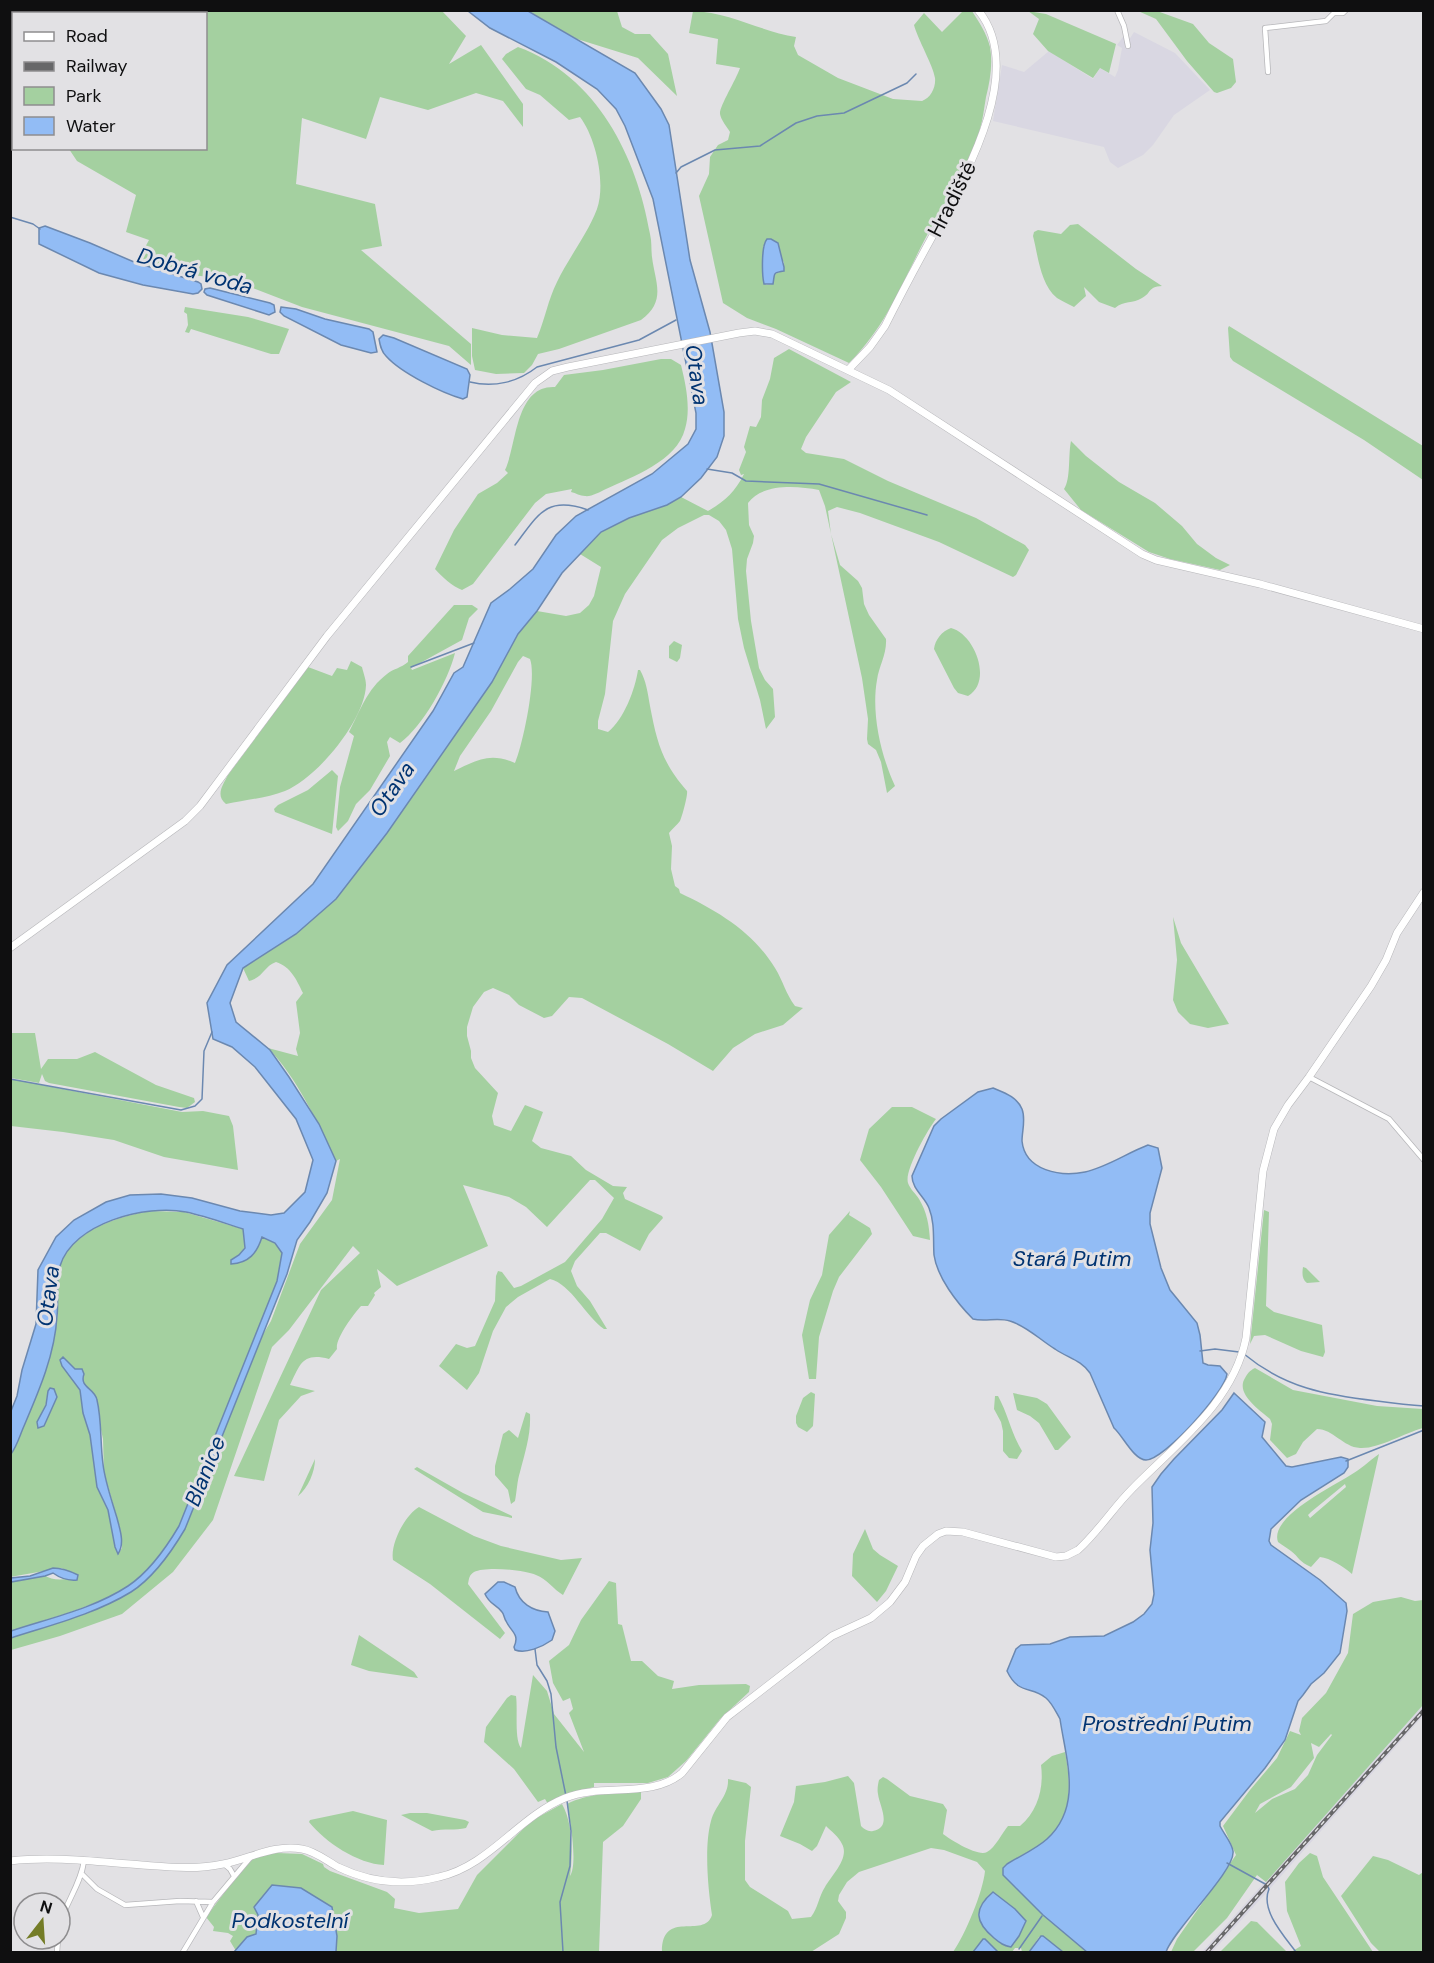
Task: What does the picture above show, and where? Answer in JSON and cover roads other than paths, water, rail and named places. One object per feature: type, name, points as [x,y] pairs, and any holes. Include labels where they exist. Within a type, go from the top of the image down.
[{"type":"street","name":"Hradiště","points":[[848,370],[870,347],[885,326],[970,167],[985,127],[995,76],[995,52],[989,27],[978,10]]},
{"type":"street","points":[[1117,10],[1124,26],[1128,46]]},
{"type":"street","points":[[1268,72],[1265,28],[1326,21],[1333,12],[1343,13],[1346,10]]},
{"type":"street","points":[[10,948],[185,821],[200,806],[327,636],[535,383],[557,370],[749,332],[766,332],[889,390],[1142,554],[1156,560],[1260,584],[1424,629]]},
{"type":"street","points":[[10,1861],[38,1859],[84,1861],[191,1869],[224,1864],[282,1848],[313,1852],[346,1870],[374,1881],[422,1881],[454,1873],[487,1854],[533,1815],[565,1798],[599,1790],[657,1786],[675,1779],[727,1717],[832,1636],[871,1618],[890,1602],[905,1582],[923,1546],[938,1534],[946,1531],[963,1532],[1056,1557],[1066,1556],[1078,1550],[1132,1489],[1192,1430],[1213,1406],[1234,1374],[1246,1338],[1266,1157],[1275,1129],[1283,1112],[1371,986],[1386,960],[1397,933],[1424,892]]},
{"type":"street","points":[[1309,1077],[1389,1119],[1424,1160]]},
{"type":"street","points":[[177,1953],[183,1951],[213,1902],[252,1856]]},
{"type":"street","points":[[72,1894],[82,1874],[84,1861]]},
{"type":"street","points":[[224,1864],[234,1876]]},
{"type":"street","points":[[82,1874],[97,1889],[125,1905],[180,1901],[213,1902]]},
{"type":"street","points":[[196,1902],[204,1917]]},
{"type":"water","points":[[468,11],[528,11],[635,73],[661,109],[669,125],[690,260],[710,332],[724,412],[724,436],[717,457],[701,478],[681,497],[601,532],[562,573],[537,611],[518,634],[492,682],[387,833],[336,899],[296,934],[243,968],[230,1003],[236,1022],[270,1050],[319,1124],[336,1161],[327,1193],[297,1240],[287,1274],[185,1529],[168,1555],[147,1579],[117,1600],[103,1607],[11,1638],[11,1631],[71,1612],[115,1594],[143,1574],[163,1551],[179,1526],[277,1281],[282,1253],[275,1243],[262,1237],[258,1248],[251,1256],[243,1262],[231,1264],[231,1260],[245,1248],[243,1229],[186,1212],[170,1210],[132,1214],[95,1228],[80,1238],[68,1251],[60,1266],[56,1330],[50,1358],[11,1454],[11,1411],[36,1324],[38,1270],[56,1237],[74,1220],[106,1202],[130,1195],[161,1194],[192,1198],[240,1211],[271,1215],[284,1213],[305,1192],[313,1160],[296,1119],[255,1067],[232,1047],[213,1039],[207,1003],[227,965],[313,884],[433,711],[454,673],[463,667],[491,603],[533,569],[556,535],[576,516],[652,474],[688,444],[696,429],[696,413],[653,199],[625,126],[616,109],[597,89],[556,62],[490,28]]},
{"type":"water","points":[[45,226],[134,262],[198,282],[202,289],[193,294],[143,285],[99,273],[39,244],[39,228]]},
{"type":"water","points":[[767,239],[778,243],[784,267],[784,271],[775,274],[773,284],[764,284],[763,280],[763,254]]},
{"type":"water","points":[[210,288],[270,303],[274,305],[275,312],[269,315],[207,295],[204,292],[205,289]]},
{"type":"water","points":[[281,307],[369,329],[373,332],[377,352],[371,353],[341,345],[284,316],[280,312]]},
{"type":"water","points":[[383,335],[467,369],[470,375],[467,397],[463,399],[444,392],[401,369],[383,352],[379,339]]},
{"type":"water","name":"Stará Putim","points":[[993,1088],[1010,1096],[1020,1105],[1024,1117],[1022,1141],[1025,1151],[1030,1159],[1046,1170],[1065,1173],[1085,1172],[1148,1145],[1158,1148],[1162,1168],[1150,1213],[1150,1224],[1161,1268],[1170,1290],[1197,1323],[1203,1363],[1220,1366],[1227,1374],[1216,1395],[1192,1424],[1155,1457],[1146,1460],[1137,1456],[1114,1428],[1090,1373],[1083,1365],[1016,1323],[1001,1319],[973,1319],[954,1298],[939,1272],[934,1255],[931,1214],[914,1185],[912,1176],[934,1126],[978,1092]]},
{"type":"water","points":[[63,1357],[75,1369],[82,1369],[85,1385],[96,1396],[100,1416],[104,1471],[121,1536],[118,1554],[108,1510],[97,1487],[90,1435],[83,1413],[80,1390],[62,1366],[60,1360]]},
{"type":"water","points":[[50,1388],[54,1389],[57,1397],[44,1426],[38,1428],[37,1422],[46,1405]]},
{"type":"water","name":"Prostřední Putim","points":[[1234,1393],[1265,1422],[1262,1437],[1286,1466],[1292,1467],[1341,1457],[1348,1459],[1348,1467],[1344,1473],[1301,1500],[1271,1529],[1269,1541],[1271,1545],[1320,1580],[1346,1603],[1347,1611],[1340,1653],[1298,1701],[1285,1740],[1220,1822],[1233,1851],[1231,1860],[1225,1872],[1180,1929],[1166,1952],[1087,1952],[1043,1915],[1003,1875],[1003,1868],[1007,1864],[1043,1843],[1058,1826],[1069,1797],[1068,1766],[1060,1719],[1048,1700],[1041,1694],[1016,1684],[1007,1671],[1016,1649],[1021,1645],[1050,1644],[1070,1637],[1104,1636],[1144,1614],[1152,1604],[1154,1594],[1150,1550],[1153,1523],[1152,1487],[1174,1459],[1222,1410]]},
{"type":"water","points":[[53,1568],[78,1575],[77,1580],[64,1579],[53,1573],[11,1582],[11,1578],[30,1576]]},
{"type":"water","points":[[498,1582],[515,1587],[520,1598],[527,1605],[548,1612],[555,1631],[552,1640],[534,1649],[515,1650],[514,1633],[503,1613],[485,1594]]},
{"type":"water","name":"Podkostelní","points":[[272,1885],[301,1888],[332,1907],[337,1936],[336,1952],[234,1952],[247,1937],[256,1934],[258,1915],[254,1907]]},
{"type":"water","points":[[993,1892],[1026,1921],[1011,1947],[994,1938],[980,1921],[982,1904]]},
{"type":"water","points":[[1043,1936],[1063,1952],[1029,1952]]},
{"type":"water","points":[[985,1939],[998,1952],[973,1952]]},
{"type":"waterway","points":[[676,173],[681,167],[715,150],[760,146],[796,123],[817,116],[844,113],[907,83],[916,74]]},
{"type":"waterway","name":"Dobrá voda","points":[[10,217],[33,224],[40,229]]},
{"type":"waterway","name":"Dobrá voda","points":[[470,382],[497,384],[514,380],[537,367],[639,340],[676,320]]},
{"type":"waterway","points":[[707,469],[732,473],[746,481],[819,484],[927,515]]},
{"type":"waterway","points":[[515,545],[544,511],[562,505],[588,510]]},
{"type":"waterway","points":[[411,667],[474,643]]},
{"type":"waterway","points":[[10,1079],[181,1110],[195,1106],[202,1099],[204,1051],[212,1032]]},
{"type":"waterway","points":[[1200,1351],[1215,1349],[1239,1352]]},
{"type":"waterway","points":[[1244,1354],[1275,1375],[1307,1388],[1358,1399],[1424,1406]]},
{"type":"waterway","points":[[1346,1461],[1424,1430]]},
{"type":"waterway","points":[[535,1649],[537,1665],[547,1681],[551,1694],[556,1747],[566,1796]]},
{"type":"waterway","points":[[563,1952],[560,1902],[570,1866],[571,1831],[567,1801]]},
{"type":"waterway","points":[[1227,1863],[1267,1885],[1270,1914],[1296,1952]]},
{"type":"waterway","points":[[1019,1949],[1042,1916]]},
{"type":"railway","points":[[1207,1952],[1424,1710]]},
{"type":"water label","name":"Otava","points":[[697,375]]},
{"type":"water label","name":"Otava","points":[[392,789]]},
{"type":"water label","name":"Otava","points":[[48,1296]]},
{"type":"water label","name":"Blanice","points":[[205,1471]]}]
